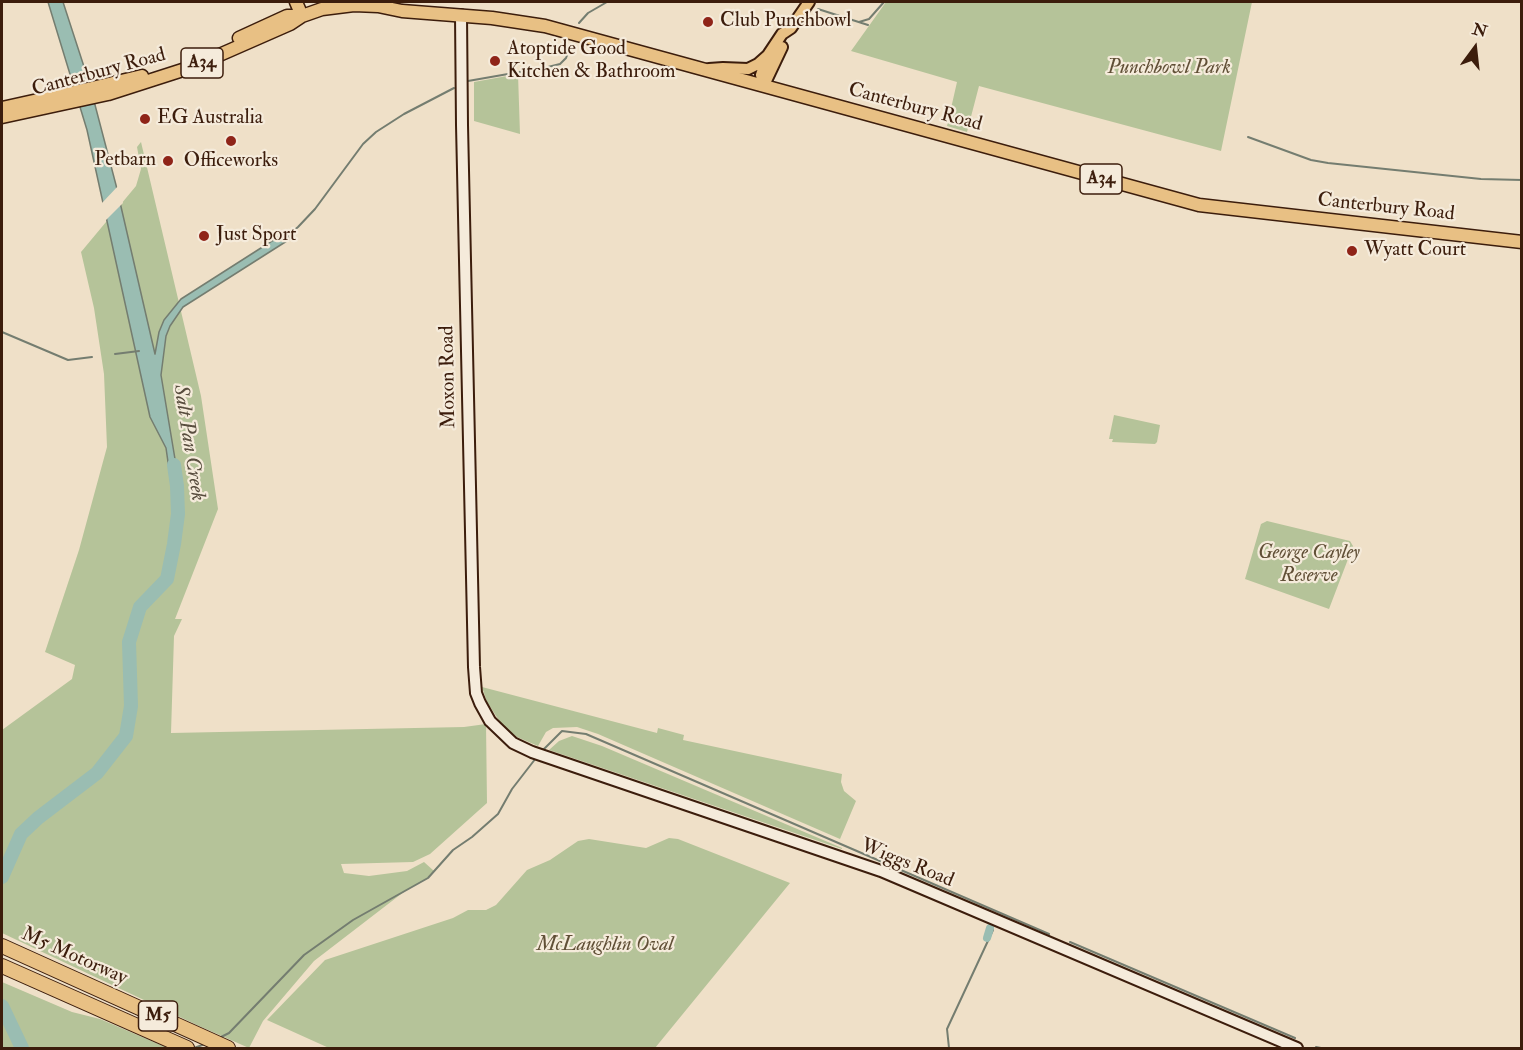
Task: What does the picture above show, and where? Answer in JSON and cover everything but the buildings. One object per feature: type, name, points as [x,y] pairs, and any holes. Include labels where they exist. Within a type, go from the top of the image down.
[{"type":"highway","points":[[296,2],[302,16]]},
{"type":"highway","name":"Canterbury Road","points":[[2,108],[94,93],[192,67],[290,24],[302,16],[334,7],[365,5],[402,11],[519,21],[545,26],[1203,206],[1521,242]]},
{"type":"highway","name":"Canterbury Road","points":[[2,117],[74,97]]},
{"type":"highway","name":"M5","points":[[2,940],[76,975],[88,985]]},
{"type":"highway","name":"M5 Motorway","points":[[2,946],[228,1048]]},
{"type":"highway","name":"M5 Motorway","points":[[2,966],[187,1048]]},
{"type":"highway","points":[[2,973],[90,1005]]},
{"type":"main road","points":[[706,70],[748,69],[758,64],[768,55],[809,2]]},
{"type":"main road","name":"Moxon Road","points":[[461,15],[474,667],[480,703],[498,731]]},
{"type":"main road","points":[[764,85],[777,55],[790,36],[790,28]]},
{"type":"main road","points":[[764,85],[761,75],[768,55]]},
{"type":"main road","name":"Wiggs Road","points":[[498,731],[513,743],[532,752],[881,871],[1297,1048]]},
{"type":"green space","name":"Punchbowl Park","points":[[886,2],[1252,2],[1221,151],[979,86],[967,132],[947,126],[957,82],[851,51]]},
{"type":"green space","points":[[518,74],[520,134],[474,121],[474,82]]},
{"type":"green space","points":[[141,142],[201,396],[218,509],[175,619],[182,619],[174,636],[171,733],[464,727],[486,724],[487,803],[430,854],[413,862],[341,864],[344,873],[369,876],[407,871],[424,862],[434,871],[428,878],[405,891],[314,961],[263,1021],[249,1048],[2,933],[2,730],[72,679],[75,665],[45,652],[79,550],[107,447],[104,374],[94,308],[81,252],[136,186],[141,169],[137,147]]},
{"type":"green space","points":[[1114,415],[1160,425],[1157,442],[1155,444],[1112,442],[1113,439],[1109,439]]},
{"type":"green space","name":"George Cayley Reserve","points":[[1267,521],[1350,541],[1353,546],[1329,609],[1245,579],[1261,524]]},
{"type":"green space","points":[[482,687],[657,733],[658,728],[684,735],[683,740],[842,774],[841,782],[844,791],[856,801],[840,839],[577,727],[553,728],[546,732],[538,746],[517,737],[502,725],[487,702]]},
{"type":"green space","points":[[572,736],[602,746],[842,849],[549,750],[559,741]]},
{"type":"green space","name":"McLaughlin Oval","points":[[669,838],[678,839],[790,883],[655,1048],[329,1048],[267,1020],[325,960],[453,918],[468,910],[486,910],[496,905],[527,870],[550,860],[578,841],[589,839],[646,848]]},
{"type":"green space","points":[[2,982],[72,1012],[100,1019],[168,1048],[2,1048]]},
{"type":"water","points":[[48,2],[63,2],[89,82],[116,185],[155,354],[164,320],[181,299],[286,232],[290,239],[183,307],[170,326],[166,336],[161,375],[179,483],[171,483],[166,448],[150,417],[87,130]]},
{"type":"pier","points":[[119,185],[123,203],[105,221],[101,204]]},
{"type":"waterway","points":[[579,23],[588,13],[607,2]]},
{"type":"waterway","points":[[859,22],[869,19],[884,2]]},
{"type":"waterway","points":[[818,9],[868,25]]},
{"type":"waterway","points":[[468,81],[560,64],[566,58],[571,45]]},
{"type":"waterway","points":[[286,237],[315,209],[363,144],[376,132],[404,114],[454,88]]},
{"type":"waterway","points":[[1248,137],[1311,160],[1328,163],[1481,179],[1522,180]]},
{"type":"waterway","points":[[2,332],[68,360],[92,357]]},
{"type":"waterway","points":[[115,354],[139,351]]},
{"type":"waterway","name":"Salt Pan Creek","points":[[2,877],[21,834],[38,818],[97,773],[126,736],[131,706],[129,642],[140,607],[167,579],[174,544],[178,514],[174,465]]},
{"type":"waterway","points":[[542,751],[562,731],[586,734],[1049,934]]},
{"type":"waterway","points":[[219,1038],[229,1033],[304,955],[353,920],[428,878],[453,850],[498,814],[512,789],[536,758]]},
{"type":"waterway","points":[[987,938],[990,928]]},
{"type":"waterway","points":[[949,1048],[947,1029],[993,930]]},
{"type":"waterway","points":[[1070,942],[1295,1038]]},
{"type":"waterway","name":"Salt Pan Creek","points":[[2,1006],[22,1048]]},
{"type":"waterway","points":[[194,1048],[205,1044]]},
{"type":"waterway","points":[[1316,1047],[1321,1048]]},
{"type":"place","name":"Club Punchbowl","points":[[708,22]]},
{"type":"place","name":"Atoptide Good Kitchen & Bathroom","points":[[495,61]]},
{"type":"place","name":"EG Australia","points":[[145,119]]},
{"type":"place","name":"Officeworks","points":[[231,141]]},
{"type":"place","name":"Petbarn","points":[[168,161]]},
{"type":"place","name":"Just Sport","points":[[204,236]]},
{"type":"place","name":"Wyatt Court","points":[[1352,251]]}]
